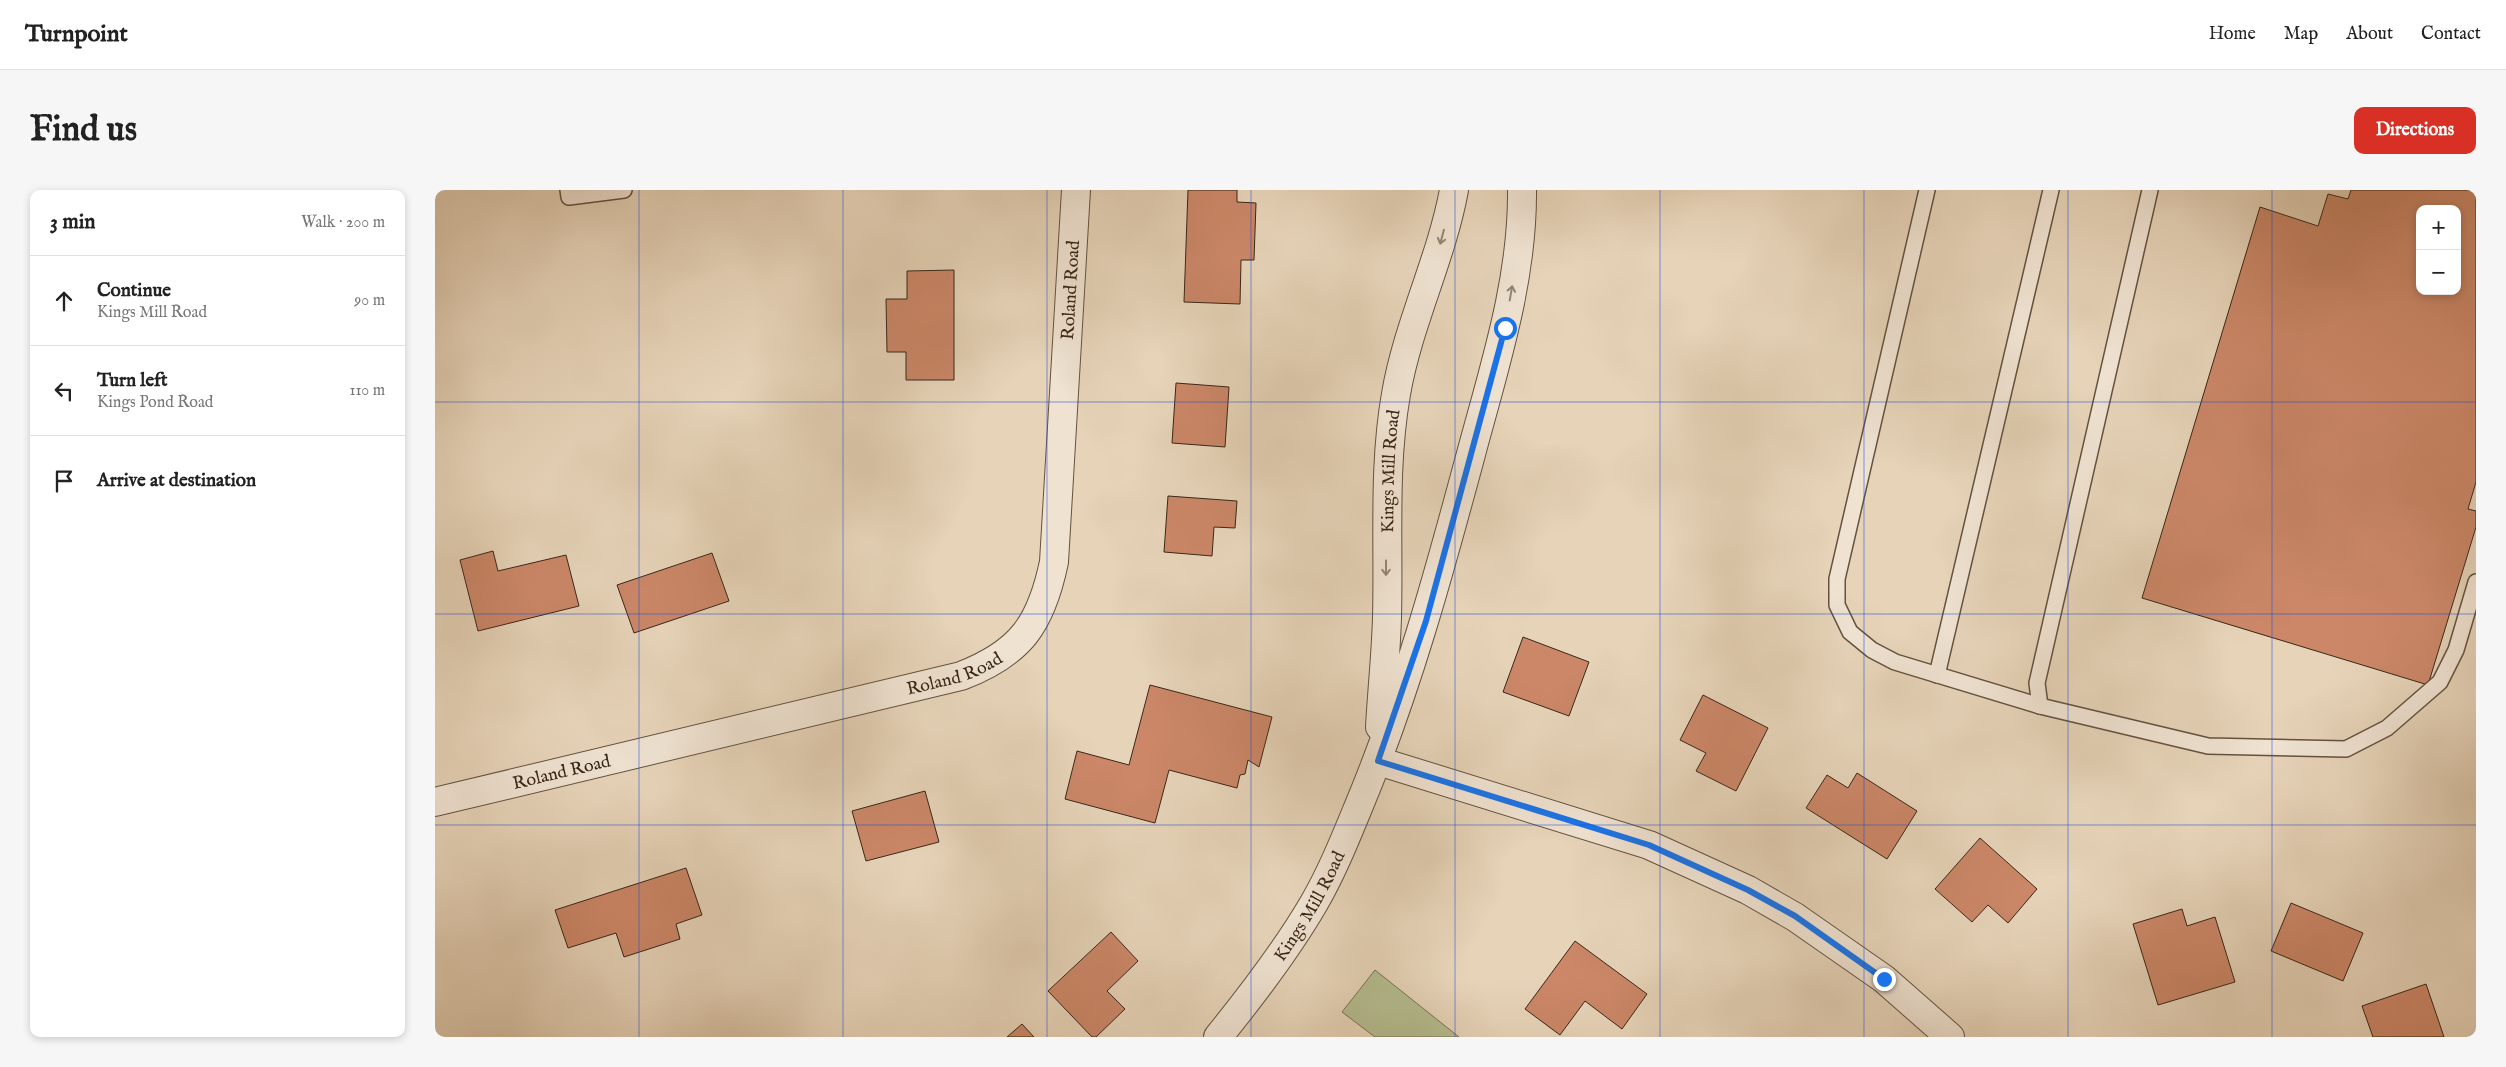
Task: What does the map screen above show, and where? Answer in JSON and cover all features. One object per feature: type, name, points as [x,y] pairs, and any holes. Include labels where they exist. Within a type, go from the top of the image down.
[{"type":"street","name":"Roland Road","points":[[435,802],[961,676],[989,665],[1013,647],[1033,624],[1047,594],[1054,562],[1077,190]]},
{"type":"street","name":"Kings Mill Road","points":[[1378,761],[1387,617],[1386,498],[1393,411],[1406,349],[1439,246],[1453,190]]},
{"type":"street","name":"Kings Mill Road","points":[[1218,1037],[1267,976],[1314,902],[1344,842],[1378,761],[1426,621],[1505,328],[1518,256],[1522,190]]},
{"type":"street","points":[[1378,761],[1649,845],[1748,890],[1795,916],[1884,979],[1950,1037]]},
{"type":"lane","points":[[568,190],[569,197],[624,190]]},
{"type":"lane","points":[[1927,190],[1837,579],[1837,605],[1850,632],[1872,650],[1895,662],[2040,706],[2208,746],[2346,749],[2387,728],[2440,682],[2457,650],[2476,582]]},
{"type":"lane","points":[[1937,675],[2051,190]]},
{"type":"lane","points":[[2040,706],[2037,683],[2150,190]]},
{"type":"green space","points":[[1375,970],[1459,1037],[1375,1037],[1342,1012]]},
{"type":"building","points":[[1188,190],[1237,190],[1237,202],[1256,203],[1254,260],[1241,260],[1240,304],[1184,302]]},
{"type":"building","points":[[2351,190],[2476,190],[2476,482],[2468,509],[2476,511],[2476,527],[2428,685],[2142,598],[2260,207],[2318,226],[2328,194],[2348,199]]},
{"type":"building","points":[[954,270],[954,380],[906,380],[906,352],[887,352],[886,299],[907,299],[907,271]]},
{"type":"building","points":[[1176,383],[1229,387],[1225,447],[1172,443]]},
{"type":"building","points":[[1168,496],[1237,501],[1235,528],[1214,527],[1212,556],[1164,552]]},
{"type":"building","points":[[493,551],[498,571],[566,555],[579,606],[478,631],[460,560]]},
{"type":"building","points":[[712,553],[729,601],[634,633],[617,585]]},
{"type":"building","points":[[1523,637],[1589,662],[1569,716],[1503,692]]},
{"type":"building","points":[[1150,685],[1272,717],[1259,767],[1248,760],[1245,774],[1240,775],[1237,788],[1169,770],[1155,823],[1065,799],[1077,751],[1129,765]]},
{"type":"building","points":[[1703,695],[1768,728],[1736,791],[1696,771],[1706,753],[1680,740]]},
{"type":"building","points":[[1857,773],[1917,811],[1887,859],[1806,808],[1827,775],[1848,788]]},
{"type":"building","points":[[925,791],[939,842],[866,861],[852,811]]},
{"type":"building","points":[[1980,838],[2037,889],[2008,923],[1988,905],[1972,922],[1935,889]]},
{"type":"building","points":[[686,868],[702,915],[676,924],[680,939],[624,957],[616,933],[568,948],[555,910]]},
{"type":"building","points":[[2291,903],[2363,933],[2343,981],[2271,951]]},
{"type":"building","points":[[2182,909],[2187,926],[2215,917],[2235,982],[2158,1005],[2133,924]]},
{"type":"building","points":[[1111,932],[1138,961],[1107,991],[1125,1009],[1096,1037],[1092,1037],[1048,991]]},
{"type":"building","points":[[1575,941],[1647,994],[1622,1029],[1585,1001],[1560,1035],[1525,1009]]},
{"type":"building","points":[[2426,984],[2444,1037],[2373,1037],[2362,1006]]},
{"type":"building","points":[[1022,1024],[1034,1037],[1007,1037]]},
{"type":"route","points":[[1505,328],[1426,621],[1378,761],[1649,845],[1748,890],[1795,916],[1884,979]]}]
